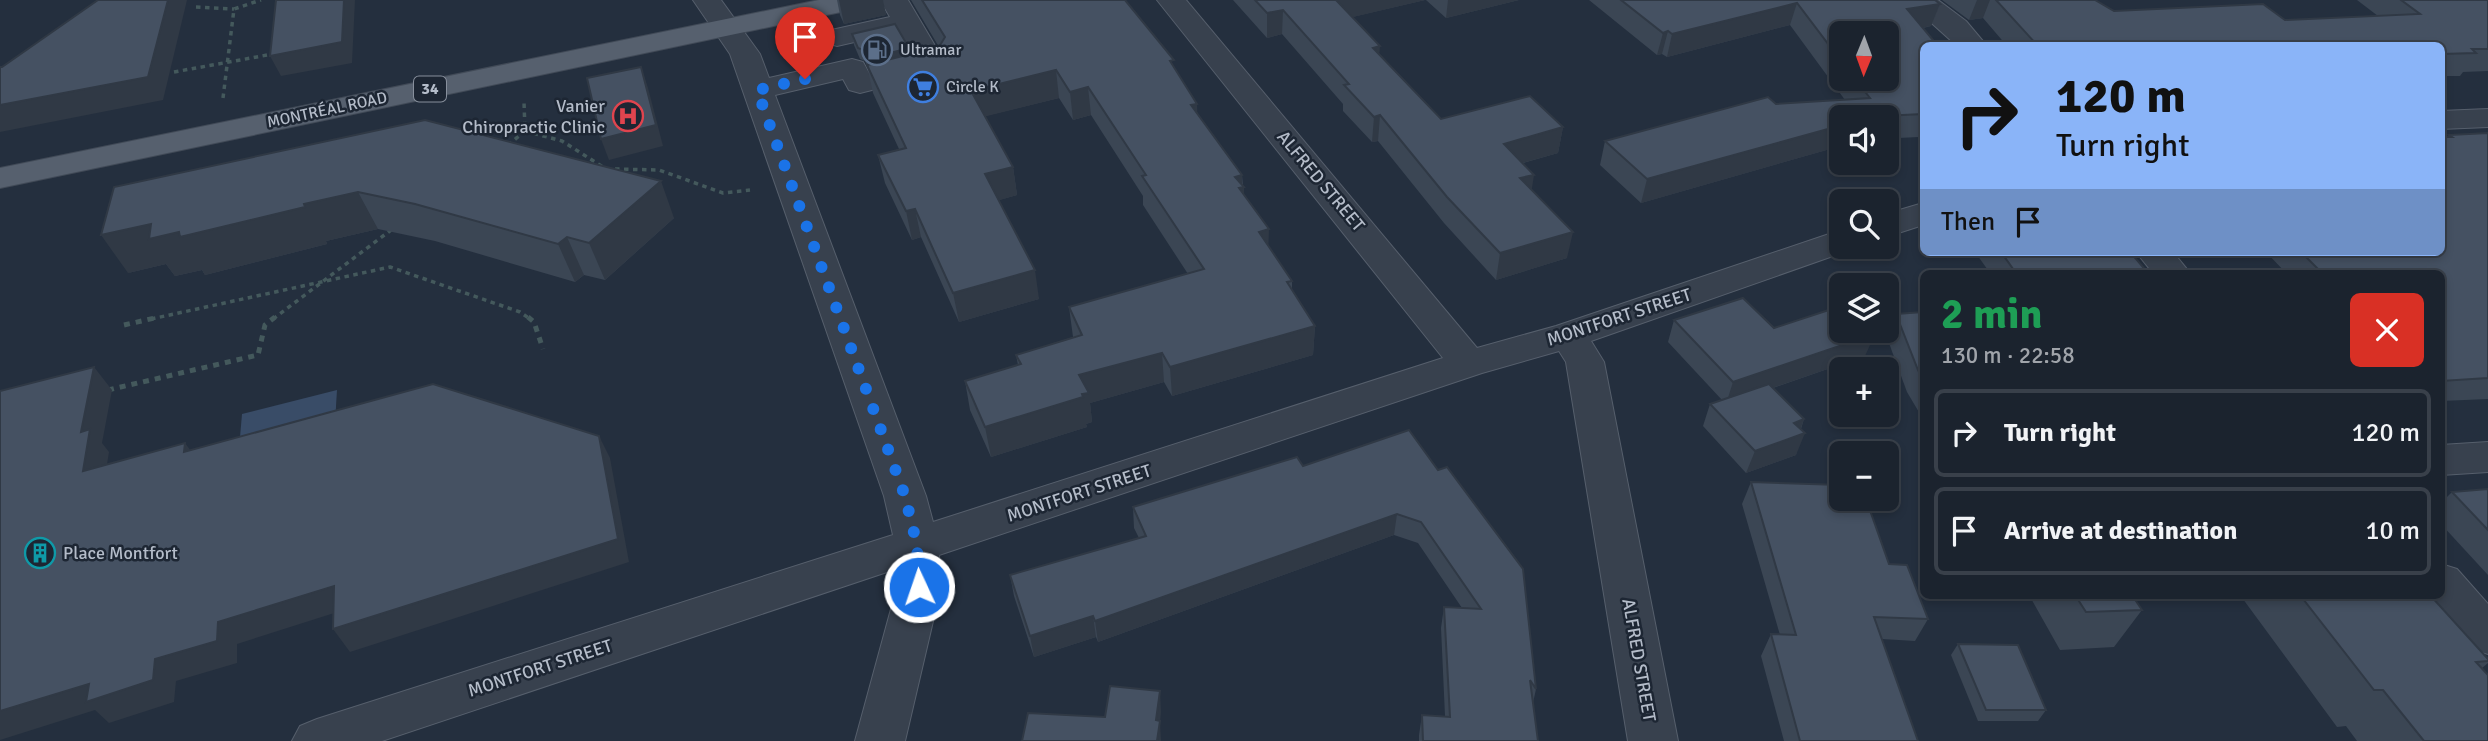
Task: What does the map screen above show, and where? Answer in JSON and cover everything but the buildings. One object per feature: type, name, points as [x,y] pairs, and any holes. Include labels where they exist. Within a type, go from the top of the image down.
[{"type":"main road","name":"MONTRÉAL ROAD","points":[[0,178],[717,14],[823,8],[860,0]]},
{"type":"street","name":"ALFRED STREET","points":[[1171,0],[1468,364]]},
{"type":"street","points":[[1920,0],[1956,27],[1969,42]]},
{"type":"street","points":[[757,90],[848,54],[903,27],[932,66],[860,84],[848,54],[823,8]]},
{"type":"street","points":[[717,14],[744,54],[905,496],[917,545],[919,587],[880,741]]},
{"type":"street","points":[[2445,120],[2488,118]]},
{"type":"street","points":[[1899,221],[1920,214]]},
{"type":"street","name":"MONTFORT STREET","points":[[317,741],[1468,364],[1569,335],[1829,246]]},
{"type":"street","points":[[2157,256],[2169,270]]},
{"type":"street","name":"ALFRED STREET","points":[[1569,335],[1584,362],[1653,741]]},
{"type":"street","points":[[2445,460],[2488,457]]},
{"type":"street","points":[[2445,587],[2488,635]]},
{"type":"path","points":[[196,6],[234,9],[261,0]]},
{"type":"path","points":[[222,107],[234,9]]},
{"type":"path","points":[[174,72],[277,53]]},
{"type":"path","points":[[524,94],[525,131]]},
{"type":"path","points":[[505,146],[525,131]]},
{"type":"path","points":[[525,131],[562,141],[602,167],[659,170],[723,193],[750,190]]},
{"type":"path","points":[[95,393],[258,355],[265,325],[391,230]]},
{"type":"path","points":[[124,325],[390,267],[520,312],[534,322],[543,349]]},
{"type":"water","points":[[337,390],[335,423],[239,449],[242,414]]},
{"type":"place","name":"Ultramar","points":[[877,50]]},
{"type":"place","name":"Circle K","points":[[923,87]]},
{"type":"place","name":"Vanier Chiropractic Clinic","points":[[628,116]]},
{"type":"place","name":"Place Montfort","points":[[40,553]]},
{"type":"route","points":[[805,79],[757,90],[905,496],[917,545],[919,587]]}]
